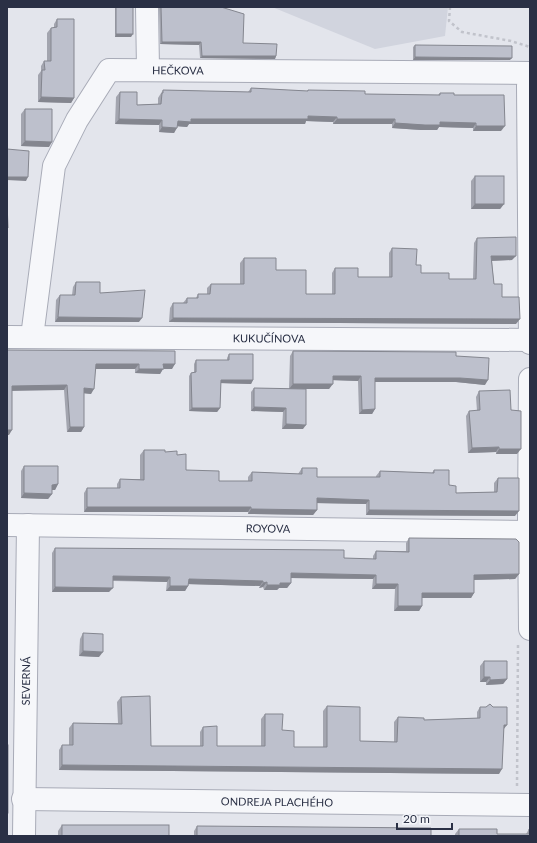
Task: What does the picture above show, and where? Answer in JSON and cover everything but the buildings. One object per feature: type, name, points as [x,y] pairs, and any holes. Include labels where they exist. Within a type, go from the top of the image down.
[{"type":"street","points":[[147,7],[148,69]]},
{"type":"street","name":"HEČKOVA","points":[[32,337],[54,166],[77,120],[109,70],[148,69],[530,73]]},
{"type":"street","points":[[530,73],[528,109],[530,343]]},
{"type":"street","name":"KUKUČÍNOVA","points":[[7,337],[530,340]]},
{"type":"street","points":[[530,378],[530,629]]},
{"type":"street","name":"ROYOVA","points":[[17,525],[122,528],[529,532]]},
{"type":"street","name":"SEVERNÁ","points":[[17,525],[24,836]]},
{"type":"street","name":"ONDREJA PLACHÉHO","points":[[23,799],[530,805]]},
{"type":"path","points":[[450,7],[449,21],[462,32],[511,41],[530,47]]},
{"type":"shaded area","points":[[272,7],[448,7],[445,36],[375,49]]}]
